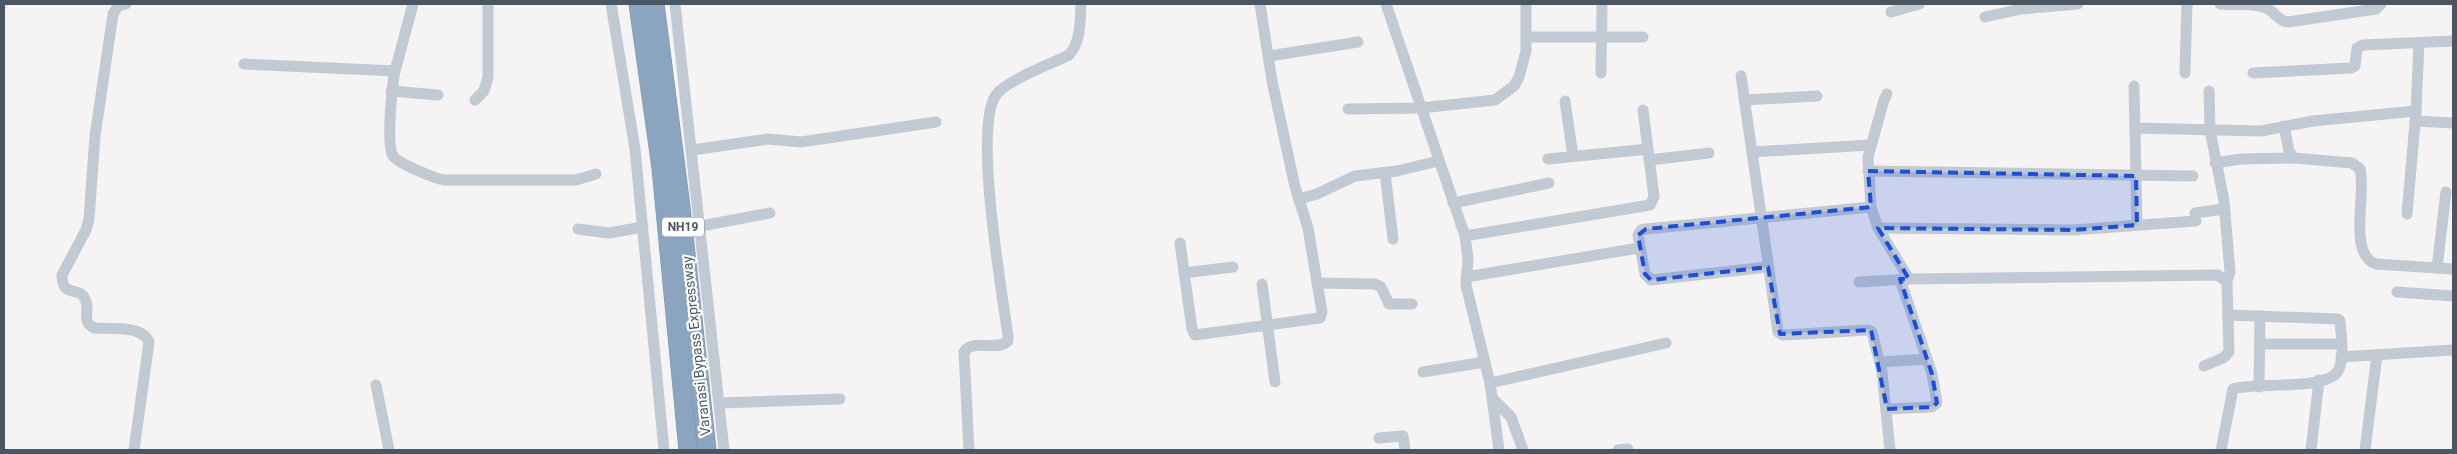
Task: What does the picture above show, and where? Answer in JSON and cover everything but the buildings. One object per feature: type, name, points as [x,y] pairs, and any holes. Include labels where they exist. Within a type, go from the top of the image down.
[{"type":"highway","name":"Varanasi Bypass Expressway","points":[[638,4],[661,168],[688,450]]},
{"type":"highway","name":"Varanasi Bypass Expressway","points":[[655,4],[681,207],[707,450]]},
{"type":"street","points":[[413,4],[391,91],[390,145],[393,156],[432,178],[445,180],[576,180],[596,174]]},
{"type":"street","points":[[475,100],[484,91],[488,77],[488,4]]},
{"type":"street","points":[[611,4],[635,148],[664,450]]},
{"type":"street","points":[[675,4],[701,226],[724,450]]},
{"type":"street","points":[[969,450],[964,352],[970,346],[1003,345],[1008,341],[994,228],[988,158],[988,119],[993,101],[1001,90],[1069,55],[1074,50],[1077,42],[1082,4]]},
{"type":"street","points":[[1180,243],[1192,329],[1195,335],[1320,318],[1322,312],[1308,228],[1285,142],[1260,4]]},
{"type":"street","points":[[1386,4],[1465,236],[1468,258],[1466,277],[1490,382],[1499,450]]},
{"type":"street","points":[[1348,109],[1421,108],[1486,102],[1505,94],[1514,86],[1519,77],[1526,51],[1526,4]]},
{"type":"street","points":[[1601,73],[1602,4]]},
{"type":"street","points":[[1891,12],[1919,4]]},
{"type":"street","points":[[1986,17],[2021,9],[2078,4]]},
{"type":"street","points":[[2184,73],[2187,4]]},
{"type":"street","points":[[2226,4],[2273,7],[2278,19],[2288,22],[2376,9],[2381,4]]},
{"type":"street","points":[[118,5],[113,14],[95,136],[89,219],[86,230],[64,268],[62,284],[66,290],[82,294],[86,299],[86,319],[89,325],[94,328],[139,332],[147,335],[150,342],[149,351],[134,450]]},
{"type":"street","points":[[1527,36],[1602,35],[1642,37]]},
{"type":"street","points":[[2253,72],[2351,68],[2355,66],[2355,53],[2359,46],[2453,41]]},
{"type":"street","points":[[1269,56],[1358,42]]},
{"type":"street","points":[[2408,214],[2416,116],[2419,43]]},
{"type":"street","points":[[244,64],[395,71]]},
{"type":"street","points":[[1741,76],[1777,329],[1780,334],[1870,331],[1880,362],[1887,409],[1890,450]]},
{"type":"street","points":[[2134,86],[2137,225]]},
{"type":"street","points":[[391,91],[438,95]]},
{"type":"street","points":[[2209,91],[2210,130],[2224,209],[2230,272],[2228,278]]},
{"type":"street","points":[[1887,409],[1936,405],[1934,384],[1905,279],[1878,228],[1871,207],[1868,171],[1871,145],[1888,94]]},
{"type":"street","points":[[1744,100],[1817,96]]},
{"type":"street","points":[[1565,101],[1573,156]]},
{"type":"street","points":[[1465,236],[1650,205],[1654,197],[1643,110]]},
{"type":"street","points":[[2135,128],[2261,131],[2313,121],[2416,116],[2453,124]]},
{"type":"street","points":[[692,150],[768,139],[801,142],[936,122]]},
{"type":"street","points":[[2284,126],[2289,151],[2294,158]]},
{"type":"street","points":[[1752,152],[1871,145]]},
{"type":"street","points":[[1548,159],[1573,156],[1709,153]]},
{"type":"street","points":[[2215,163],[2241,158],[2294,158],[2352,163],[2360,169],[2361,245],[2362,252],[2370,262],[2453,269]]},
{"type":"street","points":[[1299,199],[1317,194],[1350,178],[1385,173],[1438,161]]},
{"type":"street","points":[[1868,171],[2193,176]]},
{"type":"street","points":[[1385,173],[1393,239]]},
{"type":"street","points":[[1453,203],[1550,183]]},
{"type":"street","points":[[2437,268],[2446,192]]},
{"type":"street","points":[[1768,267],[1651,280],[1645,274],[1638,235],[1642,230],[1646,229],[1871,207]]},
{"type":"street","points":[[1878,228],[2073,230],[2137,225],[2196,217],[2224,209]]},
{"type":"street","points":[[701,226],[770,213]]},
{"type":"street","points":[[578,228],[610,233],[643,227]]},
{"type":"street","points":[[1466,277],[1639,248]]},
{"type":"street","points":[[1184,273],[1233,267]]},
{"type":"street","points":[[1860,282],[1905,279],[2218,275],[2227,282],[2230,352],[2223,358],[2204,366]]},
{"type":"street","points":[[1317,283],[1375,284],[1381,287],[1389,304],[1412,304]]},
{"type":"street","points":[[1262,284],[1274,382]]},
{"type":"street","points":[[2397,292],[2453,296]]},
{"type":"street","points":[[2220,450],[2231,391],[2236,387],[2286,386],[2320,380],[2333,376],[2337,372],[2341,357],[2340,321],[2338,319],[2228,315]]},
{"type":"street","points":[[2259,387],[2260,316]]},
{"type":"street","points":[[1490,382],[1666,343]]},
{"type":"street","points":[[2260,344],[2341,344]]},
{"type":"street","points":[[2341,357],[2453,350]]},
{"type":"street","points":[[2365,450],[2377,355]]},
{"type":"street","points":[[1880,362],[1927,359]]},
{"type":"street","points":[[1424,372],[1485,362]]},
{"type":"street","points":[[2311,450],[2320,380]]},
{"type":"street","points":[[376,385],[389,450]]},
{"type":"street","points":[[720,402],[840,399]]},
{"type":"street","points":[[1493,399],[1505,409],[1510,417],[1523,450]]},
{"type":"street","points":[[1379,438],[1403,436],[1405,450]]},
{"type":"highlighted area","points":[[1868,171],[2136,176],[2137,225],[2073,230],[1878,228],[1909,279],[1900,279],[1932,374],[1937,403],[1932,407],[1887,409],[1871,330],[1780,334],[1768,267],[1651,280],[1645,274],[1638,235],[1646,229],[1871,207]]}]
